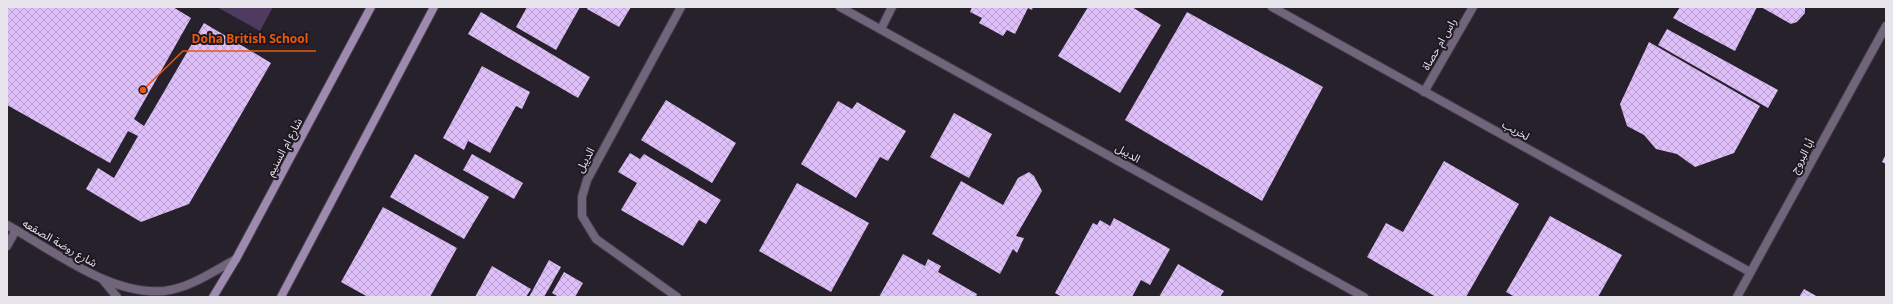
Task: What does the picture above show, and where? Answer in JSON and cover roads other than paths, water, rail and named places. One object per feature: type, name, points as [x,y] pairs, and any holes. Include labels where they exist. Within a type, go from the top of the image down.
[{"type":"main road","name":"شارع ام السنيم","points":[[213,297],[236,259],[371,7]]},
{"type":"main road","points":[[281,297],[434,7]]},
{"type":"street","name":"الديبل","points":[[677,297],[596,238],[582,216],[582,197],[587,180],[681,7]]},
{"type":"street","name":"الديبل","points":[[840,7],[1364,297]]},
{"type":"street","points":[[881,29],[892,7]]},
{"type":"street","name":"لخريب","points":[[1272,7],[1750,272]]},
{"type":"street","name":"راس ام حصاة","points":[[1424,92],[1474,7]]},
{"type":"street","name":"أبا البروج","points":[[1737,297],[1886,26]]},
{"type":"street","name":"شارع روضة الصقعه","points":[[7,225],[102,279],[138,291],[165,291],[193,283],[236,259]]},
{"type":"street","points":[[7,246],[16,230]]},
{"type":"street","name":"شارع روضة الصقعه","points":[[102,279],[117,297]]},
{"type":"place","name":"Doha British School","points":[[143,90]]}]
